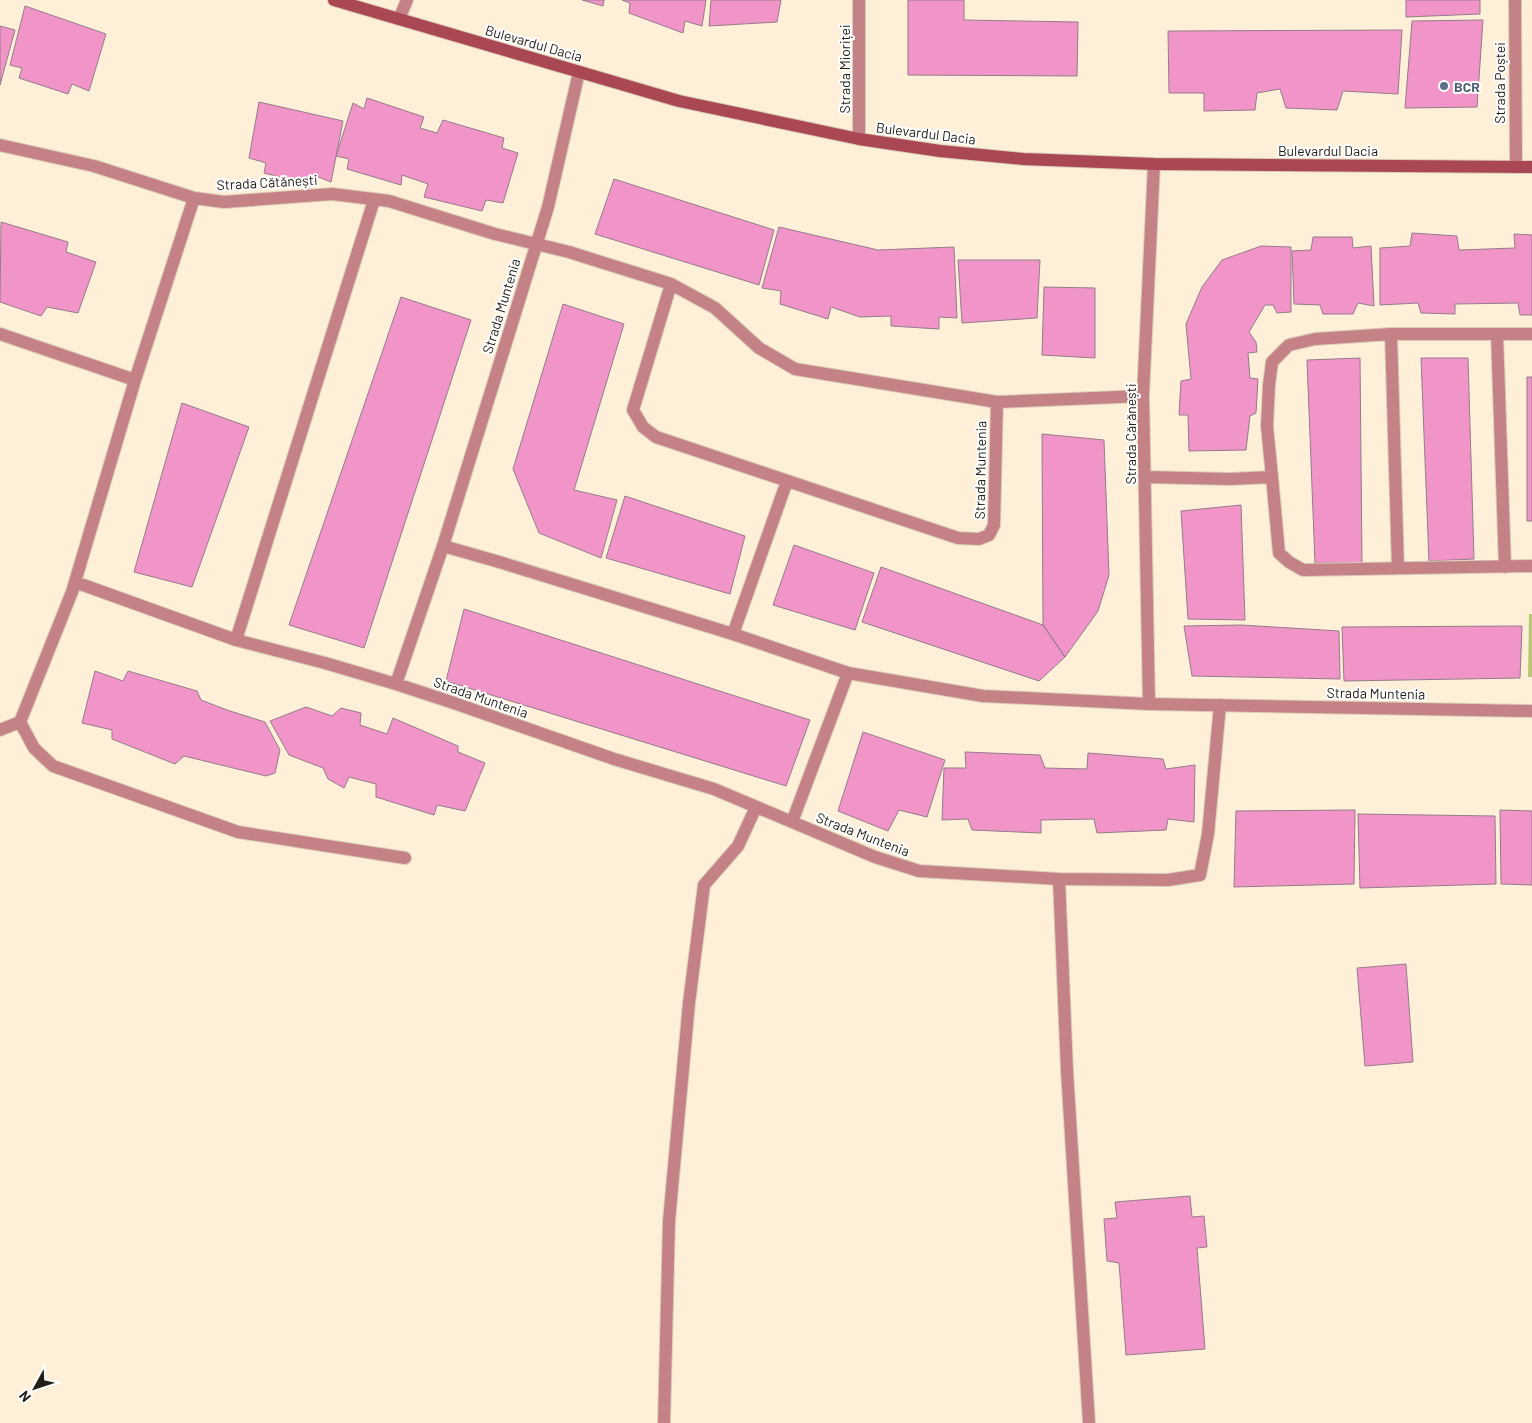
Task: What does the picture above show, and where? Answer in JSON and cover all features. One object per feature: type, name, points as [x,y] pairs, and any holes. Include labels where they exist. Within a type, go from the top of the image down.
[{"type":"main road","name":"Bulevardul Dacia","points":[[334,0],[679,101],[859,139],[940,151],[1013,158],[1154,164],[1532,167]]},
{"type":"street","points":[[399,19],[407,0]]},
{"type":"street","name":"Strada Mioriței","points":[[859,0],[859,139]]},
{"type":"street","name":"Strada Poștei","points":[[1515,0],[1516,167]]},
{"type":"street","name":"Strada Muntenia","points":[[396,684],[443,546],[548,207],[579,72]]},
{"type":"street","name":"Strada Cătănești","points":[[0,145],[94,166],[194,198],[224,202],[332,194],[389,201],[536,245],[569,252],[671,284],[715,308],[760,348],[795,369],[997,402],[1143,396]]},
{"type":"street","name":"Strada Cărănești","points":[[1149,704],[1143,396],[1154,164]]},
{"type":"street","points":[[0,730],[20,722],[74,587],[135,380],[194,198]]},
{"type":"street","points":[[236,640],[374,200]]},
{"type":"street","name":"Strada Muntenia","points":[[671,284],[633,410],[643,427],[656,437],[958,538],[979,538],[989,535],[994,526],[997,402]]},
{"type":"street","points":[[0,334],[135,380]]},
{"type":"street","points":[[1391,334],[1398,568]]},
{"type":"street","points":[[1532,334],[1391,334],[1315,339],[1289,345],[1272,362],[1267,426],[1279,553],[1303,570],[1532,566]]},
{"type":"street","points":[[1497,334],[1505,567]]},
{"type":"street","points":[[1145,477],[1230,479],[1272,477]]},
{"type":"street","points":[[733,634],[787,481]]},
{"type":"street","name":"Strada Muntenia","points":[[443,546],[733,634],[848,673],[983,696],[1149,704],[1532,711]]},
{"type":"street","name":"Strada Muntenia","points":[[74,587],[236,640],[396,684],[614,759],[714,789],[875,857],[919,871],[1059,878],[1168,880],[1200,875],[1208,834],[1220,705]]},
{"type":"street","points":[[792,822],[848,673]]},
{"type":"street","points":[[20,722],[34,748],[53,766],[220,826],[238,832],[405,858]]},
{"type":"street","points":[[664,1423],[670,1202],[689,1003],[704,885],[738,846],[756,807]]},
{"type":"street","points":[[1059,878],[1067,1071],[1089,1423]]},
{"type":"green space","points":[[1529,614],[1532,614],[1532,677],[1528,677]]},
{"type":"building","points":[[582,0],[604,0],[603,6]]},
{"type":"building","points":[[622,0],[706,0],[702,26],[685,21],[683,33],[629,13],[630,3]]},
{"type":"building","points":[[711,0],[781,0],[777,22],[709,26]]},
{"type":"building","points":[[908,0],[964,0],[964,20],[1078,22],[1077,76],[908,75]]},
{"type":"building","points":[[1406,0],[1480,0],[1480,14],[1406,17]]},
{"type":"building","points":[[25,6],[106,34],[89,91],[72,84],[68,94],[19,78],[22,68],[10,65]]},
{"type":"building","points":[[1483,20],[1477,107],[1405,108],[1412,21]]},
{"type":"building","points":[[0,26],[15,30],[0,85]]},
{"type":"building","points":[[1402,30],[1398,94],[1343,91],[1337,110],[1286,108],[1280,89],[1257,93],[1255,110],[1204,111],[1204,93],[1169,93],[1168,31]]},
{"type":"building","points":[[367,98],[424,117],[420,128],[437,133],[443,120],[504,138],[502,148],[518,153],[503,203],[486,200],[482,211],[424,197],[428,184],[402,175],[401,185],[347,169],[349,159],[336,156],[353,103],[364,109]]},
{"type":"building","points":[[259,102],[343,121],[331,182],[316,176],[314,186],[264,173],[266,163],[249,158]]},
{"type":"building","points":[[614,179],[774,230],[759,285],[595,234]]},
{"type":"building","points":[[1,222],[68,242],[66,252],[96,262],[78,313],[47,307],[41,316],[0,302]]},
{"type":"building","points":[[779,227],[878,250],[954,247],[957,318],[939,317],[939,329],[891,326],[891,316],[860,317],[831,307],[828,319],[780,304],[781,291],[762,288]]},
{"type":"building","points":[[1412,233],[1457,236],[1459,250],[1515,248],[1514,234],[1532,235],[1532,315],[1520,315],[1518,303],[1455,304],[1455,314],[1421,313],[1418,303],[1380,305],[1380,248],[1410,246]]},
{"type":"building","points":[[1313,237],[1352,237],[1353,248],[1371,246],[1374,306],[1358,303],[1353,314],[1323,314],[1320,305],[1294,304],[1292,251],[1311,250]]},
{"type":"building","points":[[1261,246],[1291,247],[1291,312],[1277,313],[1273,305],[1265,305],[1249,332],[1256,342],[1257,352],[1248,353],[1250,378],[1258,379],[1256,413],[1250,416],[1246,450],[1189,451],[1188,415],[1179,415],[1181,381],[1191,379],[1186,324],[1202,287],[1222,260]]},
{"type":"building","points":[[958,260],[1040,260],[1037,318],[962,323]]},
{"type":"building","points":[[1044,287],[1095,288],[1095,358],[1042,355]]},
{"type":"building","points":[[401,297],[471,320],[364,648],[289,625]]},
{"type":"building","points":[[563,304],[624,324],[574,490],[617,500],[601,558],[539,533],[513,469]]},
{"type":"building","points":[[1360,358],[1362,563],[1315,563],[1307,360]]},
{"type":"building","points":[[1421,358],[1468,358],[1474,559],[1429,561]]},
{"type":"building","points":[[1527,377],[1532,377],[1532,521],[1527,521]]},
{"type":"building","points":[[182,403],[249,427],[192,587],[134,572]]},
{"type":"building","points":[[1042,434],[1104,440],[1109,575],[1098,611],[1065,657],[1043,625]]},
{"type":"building","points":[[625,496],[745,536],[730,594],[606,558]]},
{"type":"building","points":[[1241,505],[1245,620],[1188,619],[1181,511]]},
{"type":"building","points":[[794,545],[874,573],[855,630],[773,605]]},
{"type":"building","points":[[881,567],[1043,625],[1065,657],[1039,681],[862,622]]},
{"type":"building","points":[[464,609],[810,720],[786,786],[446,681]]},
{"type":"building","points":[[1241,625],[1339,631],[1340,679],[1192,676],[1184,626]]},
{"type":"building","points":[[1522,626],[1520,678],[1344,681],[1342,627]]},
{"type":"building","points":[[95,671],[123,681],[128,671],[197,691],[201,700],[265,722],[280,750],[275,773],[266,776],[184,756],[175,764],[112,739],[112,730],[82,723]]},
{"type":"building","points":[[306,707],[332,716],[341,708],[361,713],[360,725],[387,734],[393,718],[458,746],[458,752],[485,763],[465,811],[437,805],[434,815],[376,797],[376,784],[349,777],[344,788],[328,779],[323,768],[289,755],[270,721]]},
{"type":"building","points":[[863,732],[945,760],[927,817],[899,810],[888,831],[838,811]]},
{"type":"building","points":[[965,752],[1040,755],[1045,768],[1087,769],[1088,753],[1163,759],[1166,769],[1195,765],[1194,822],[1168,819],[1166,830],[1097,833],[1094,819],[1041,820],[1041,833],[972,830],[968,819],[942,820],[944,768],[966,768]]},
{"type":"building","points":[[1355,810],[1354,884],[1234,887],[1236,811]]},
{"type":"building","points":[[1500,810],[1532,811],[1532,885],[1501,884]]},
{"type":"building","points":[[1358,814],[1495,816],[1496,884],[1360,888]]},
{"type":"building","points":[[1406,964],[1413,1062],[1365,1066],[1357,968]]},
{"type":"building","points":[[1190,1196],[1192,1217],[1204,1216],[1207,1247],[1197,1248],[1205,1349],[1126,1355],[1119,1263],[1107,1261],[1104,1219],[1117,1218],[1115,1202]]},
{"type":"place","name":"BCR","points":[[1444,86]]}]
